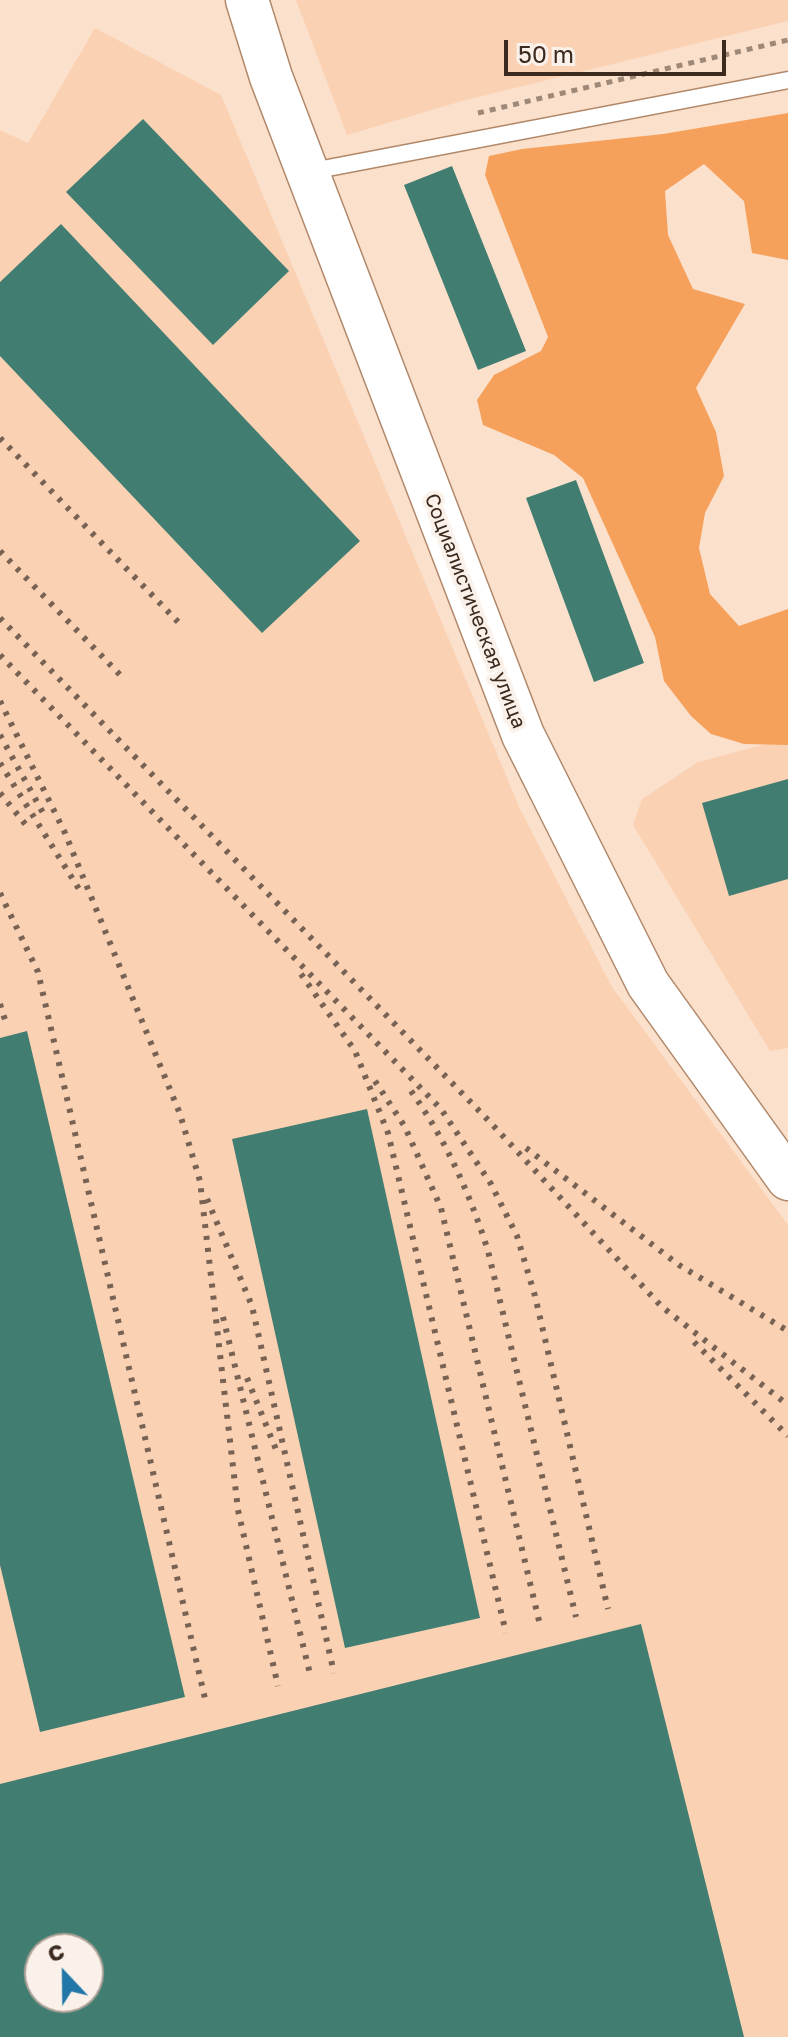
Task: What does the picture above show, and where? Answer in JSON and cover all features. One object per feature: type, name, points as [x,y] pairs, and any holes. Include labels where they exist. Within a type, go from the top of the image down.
[{"type":"street","name":"Социалистическая улица","points":[[247,0],[271,77],[523,735],[648,984],[785,1169]]},
{"type":"lane","points":[[307,172],[788,80]]},
{"type":"path","points":[[470,115],[788,40]]},
{"type":"shaded area","points":[[296,0],[788,0],[788,21],[462,101],[347,135]]},
{"type":"shaded area","points":[[95,28],[221,95],[520,809],[612,987],[788,1225],[788,2037],[0,2037],[0,130],[28,143]]},
{"type":"shaded area","points":[[788,113],[788,260],[752,253],[744,201],[704,164],[665,191],[668,235],[693,289],[745,304],[696,388],[716,432],[724,476],[705,513],[699,548],[710,594],[739,626],[788,609],[788,745],[744,744],[711,734],[691,716],[664,681],[655,637],[583,478],[554,455],[483,425],[477,400],[494,375],[541,351],[548,337],[485,175],[489,156],[522,149],[663,134]]},
{"type":"shaded area","points":[[788,738],[788,1048],[770,1051],[633,825],[642,799],[698,762]]},
{"type":"building","points":[[143,119],[289,271],[213,345],[66,192]]},
{"type":"building","points":[[452,166],[526,351],[478,370],[404,185]]},
{"type":"building","points":[[61,224],[360,541],[262,633],[0,356],[0,282]]},
{"type":"building","points":[[576,480],[644,663],[594,682],[526,498]]},
{"type":"building","points":[[788,779],[788,879],[729,896],[702,803]]},
{"type":"building","points":[[27,1031],[185,1697],[40,1732],[0,1565],[0,1038]]},
{"type":"building","points":[[367,1109],[480,1618],[345,1648],[232,1139]]},
{"type":"building","points":[[641,1624],[744,2037],[0,2037],[0,1784]]},
{"type":"railway","points":[[0,438],[182,626]]},
{"type":"railway","points":[[0,551],[125,680]]},
{"type":"railway","points":[[0,618],[488,1120],[662,1307],[788,1405]]},
{"type":"railway","points":[[0,655],[441,1109],[491,1184],[517,1236],[535,1296],[608,1609]]},
{"type":"railway","points":[[0,701],[65,833],[180,1114],[200,1181],[238,1510],[278,1686]]},
{"type":"railway","points":[[0,735],[43,813]]},
{"type":"railway","points":[[0,763],[79,889]]},
{"type":"railway","points":[[0,793],[30,830]]},
{"type":"railway","points":[[0,893],[38,972],[206,1703]]},
{"type":"railway","points":[[301,974],[355,1051],[388,1133],[506,1633]]},
{"type":"railway","points":[[0,1004],[6,1023]]},
{"type":"railway","points":[[375,1081],[405,1127],[441,1208],[540,1625]]},
{"type":"railway","points":[[411,1091],[456,1168],[488,1251],[576,1617]]},
{"type":"railway","points":[[526,1148],[679,1265],[788,1331]]},
{"type":"railway","points":[[207,1199],[252,1306],[334,1673]]},
{"type":"railway","points":[[223,1317],[311,1678]]},
{"type":"railway","points":[[694,1342],[788,1436]]},
{"type":"railway","points":[[247,1378],[277,1452]]}]
